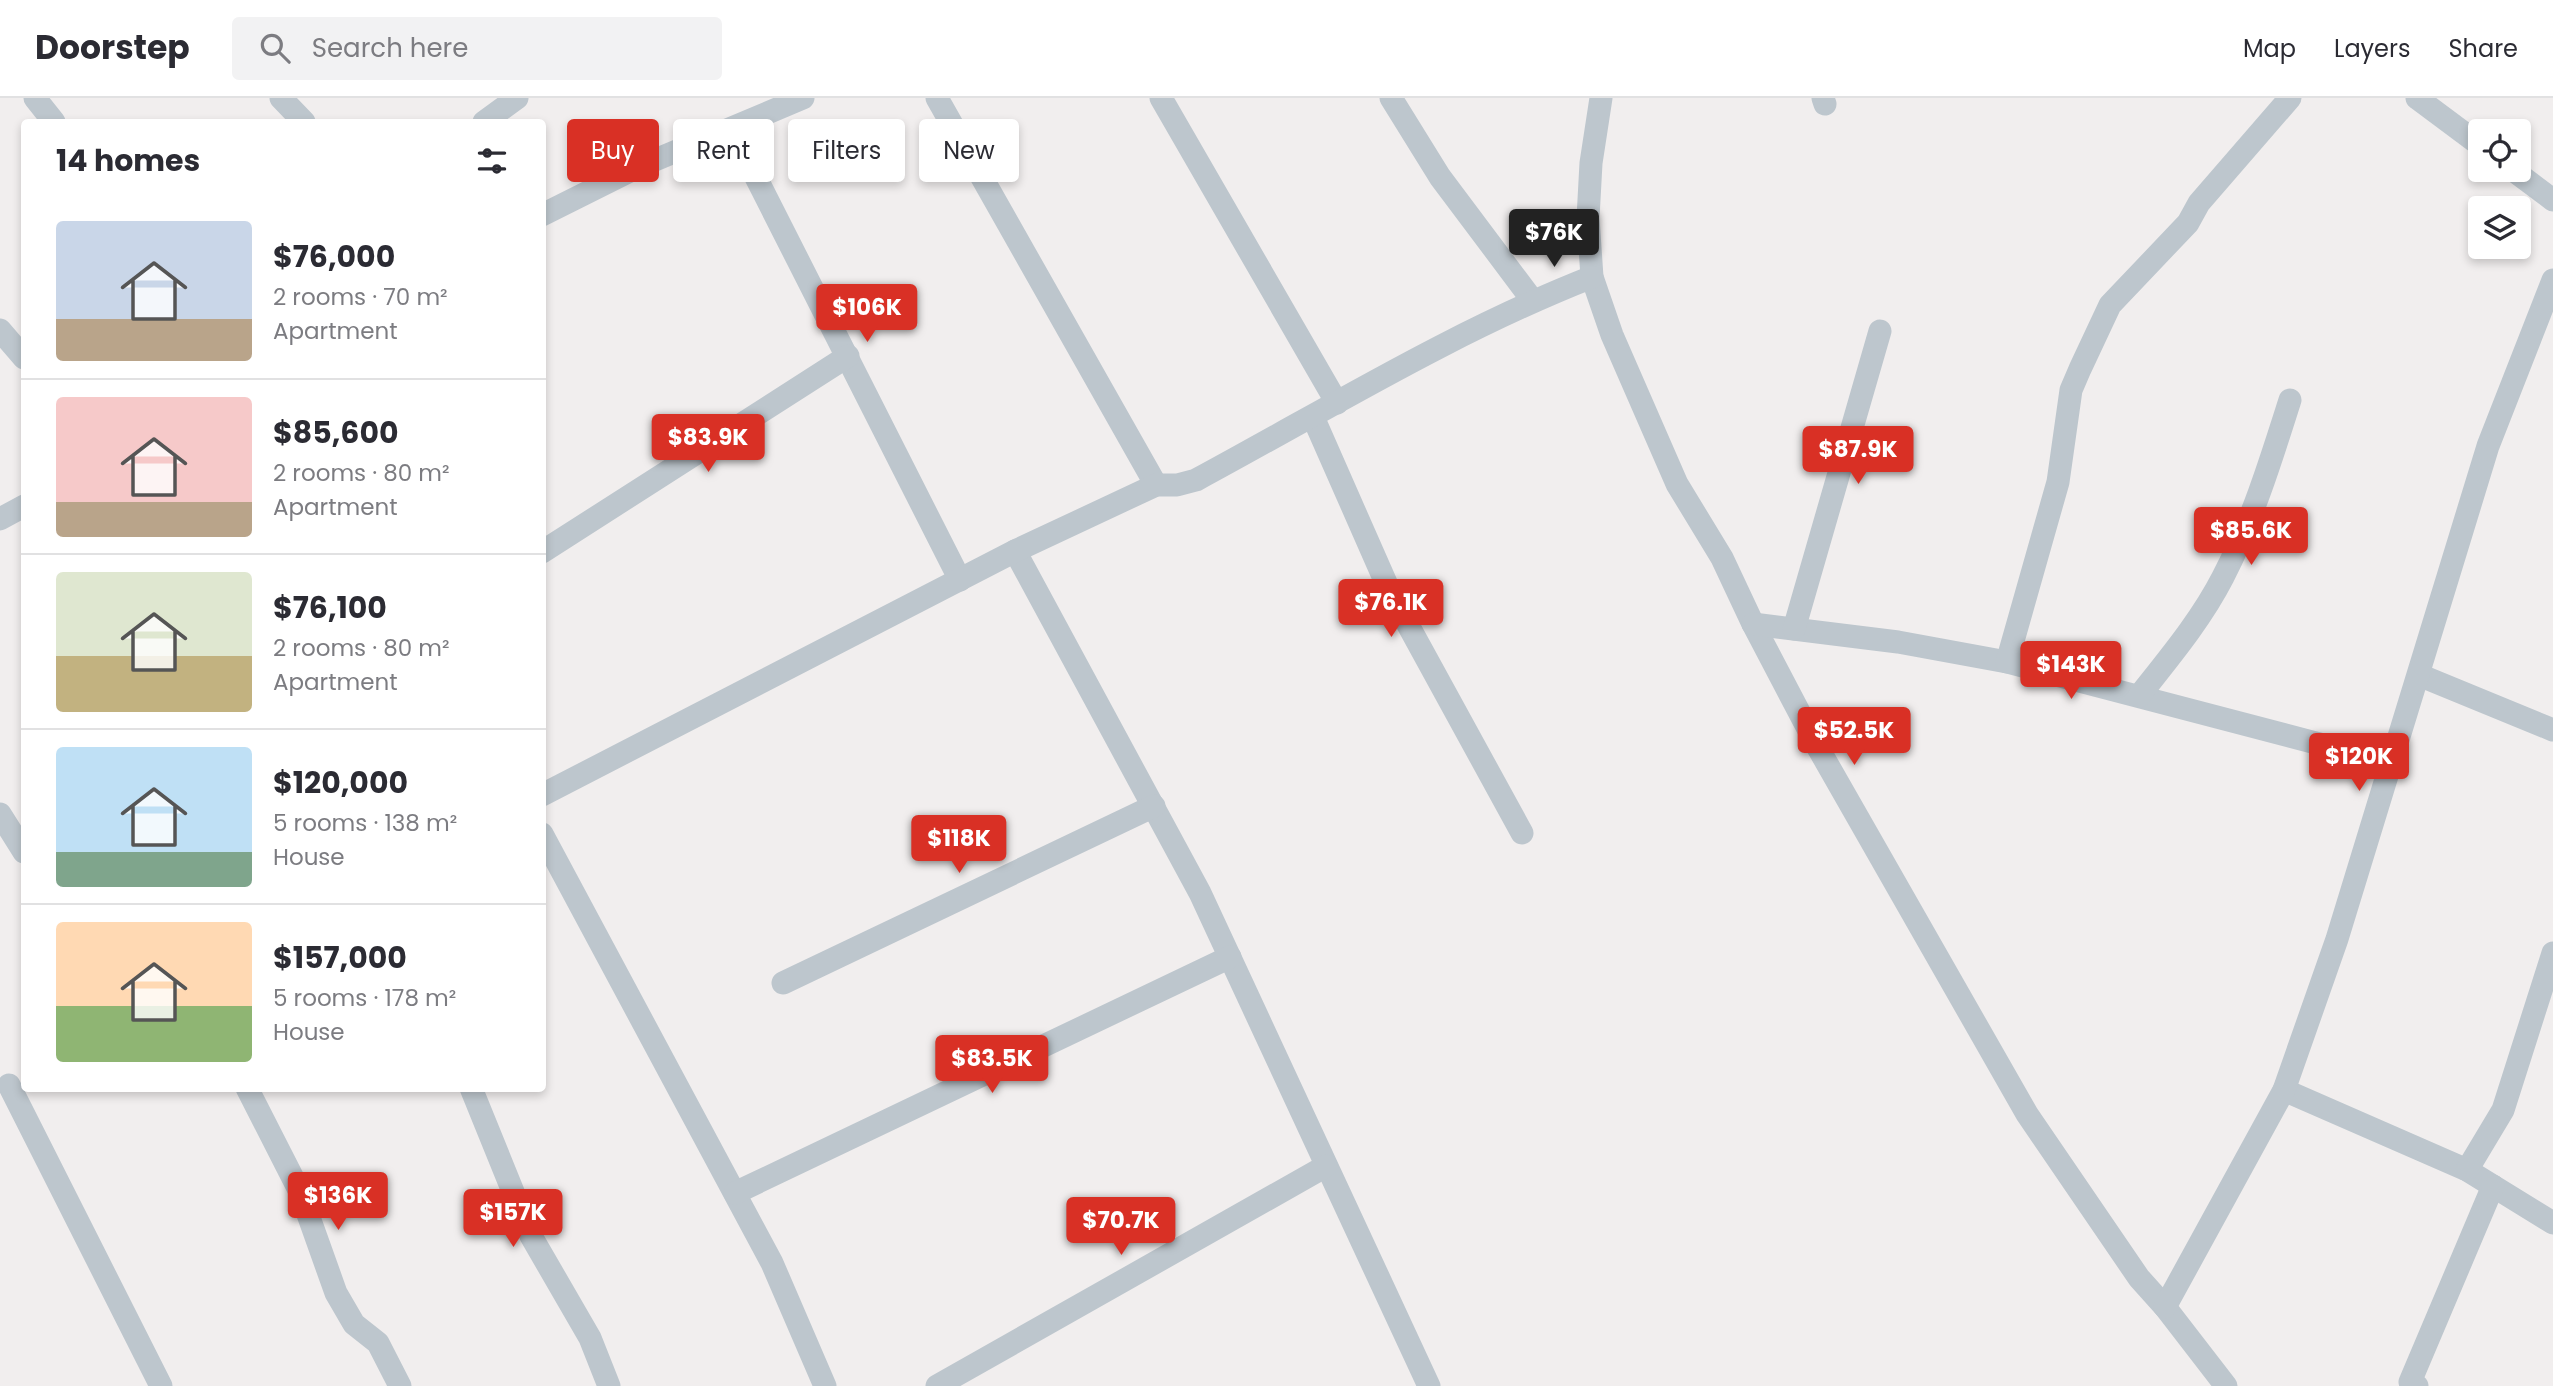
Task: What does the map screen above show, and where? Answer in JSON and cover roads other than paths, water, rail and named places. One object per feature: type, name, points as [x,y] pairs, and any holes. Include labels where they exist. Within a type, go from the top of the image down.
[{"type":"street","points":[[35,98],[52,119]]},
{"type":"street","points":[[281,98],[301,119]]},
{"type":"street","points":[[488,119],[517,98]]},
{"type":"street","points":[[756,119],[803,98]]},
{"type":"street","points":[[937,98],[1156,485]]},
{"type":"street","points":[[1161,98],[1337,403]]},
{"type":"street","points":[[1391,98],[1440,177],[1532,300]]},
{"type":"street","points":[[1601,98],[1591,163],[1588,218],[1592,277],[1612,335],[1677,484],[1722,558],[1817,746],[2027,1114],[2138,1278],[2165,1307],[2226,1386]]},
{"type":"street","points":[[2007,662],[2058,482],[2071,390],[2110,305],[2188,223],[2199,203],[2290,98]]},
{"type":"street","points":[[2417,98],[2468,136]]},
{"type":"street","points":[[546,213],[636,168],[673,153]]},
{"type":"street","points":[[759,182],[960,580]]},
{"type":"street","points":[[2529,182],[2553,200]]},
{"type":"street","points":[[546,793],[1016,551],[1156,485],[1177,485],[1196,480],[1532,300],[1592,277]]},
{"type":"street","points":[[2165,1307],[2284,1090],[2392,763],[2488,446],[2553,280]]},
{"type":"street","points":[[0,330],[21,354]]},
{"type":"street","points":[[1794,629],[1880,331]]},
{"type":"street","points":[[546,549],[848,356]]},
{"type":"street","points":[[2139,696],[2184,639],[2223,577],[2267,474],[2290,400]]},
{"type":"street","points":[[1313,417],[1390,592],[1522,833]]},
{"type":"street","points":[[0,519],[21,508]]},
{"type":"street","points":[[1016,551],[1200,893],[1326,1166],[1422,1383]]},
{"type":"street","points":[[1753,624],[1898,642],[2007,662],[2392,763]]},
{"type":"street","points":[[2419,675],[2553,730]]},
{"type":"street","points":[[783,983],[1154,807]]},
{"type":"street","points":[[0,814],[21,847]]},
{"type":"street","points":[[546,841],[772,1263],[825,1386]]},
{"type":"street","points":[[2467,1170],[2503,1110],[2553,953]]},
{"type":"street","points":[[735,1193],[1230,957]]},
{"type":"street","points":[[11,1083],[161,1386]]},
{"type":"street","points":[[2284,1090],[2467,1170],[2553,1223]]},
{"type":"street","points":[[249,1092],[300,1192],[337,1293],[354,1324],[378,1343],[400,1386]]},
{"type":"street","points":[[473,1092],[531,1236],[590,1338],[609,1386]]},
{"type":"street","points":[[937,1386],[1326,1166]]},
{"type":"street","points":[[2412,1385],[2493,1186]]}]
